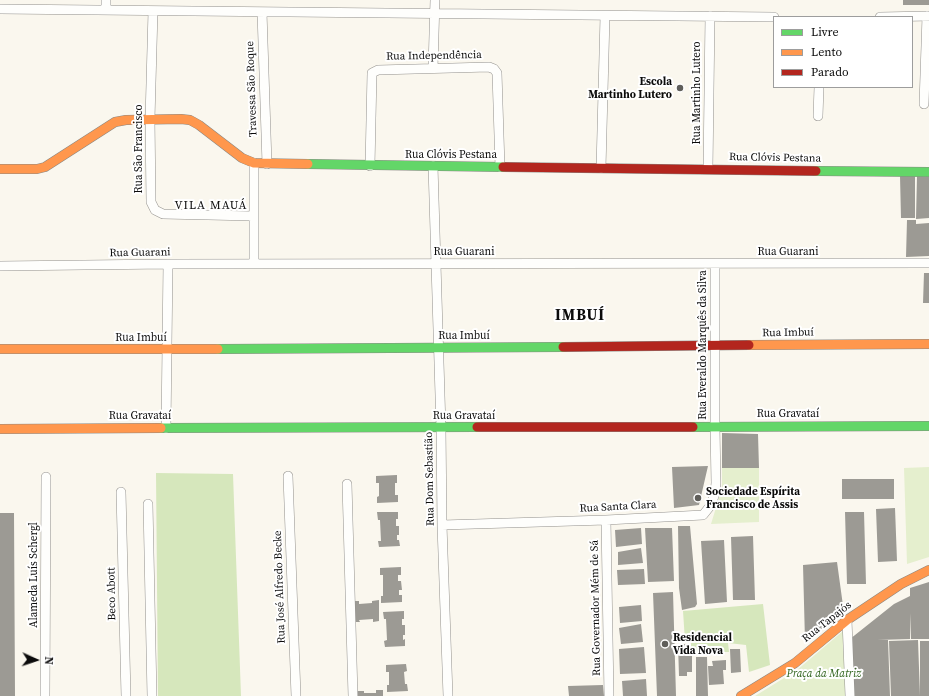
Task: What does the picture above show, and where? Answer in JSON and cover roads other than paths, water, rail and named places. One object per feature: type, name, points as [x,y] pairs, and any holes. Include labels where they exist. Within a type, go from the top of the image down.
[{"type":"street","points":[[106,0],[106,10]]},
{"type":"street","points":[[433,68],[435,0]]},
{"type":"street","points":[[0,9],[773,17]]},
{"type":"street","name":"Rua São Francisco","points":[[153,11],[150,119],[151,202],[155,210],[163,214],[254,216]]},
{"type":"street","name":"Travessa São Roque","points":[[262,12],[267,164]]},
{"type":"street","points":[[601,168],[606,16]]},
{"type":"street","name":"Rua Martinho Lutero","points":[[708,169],[710,16]]},
{"type":"street","points":[[913,16],[928,16],[924,104]]},
{"type":"street","name":"Rua Independência","points":[[370,166],[372,73],[378,70],[489,67],[494,69],[497,74],[500,167]]},
{"type":"street","points":[[818,116],[819,88]]},
{"type":"street","name":"Rua Clóvis Pestana","points":[[0,169],[37,169],[45,167],[54,163],[115,122],[126,120],[181,119],[190,120],[199,125],[242,158],[254,163],[267,164],[929,172]]},
{"type":"street","points":[[254,163],[254,264]]},
{"type":"street","name":"Rua Dom Sebastião","points":[[433,166],[448,696]]},
{"type":"street","points":[[166,428],[168,264]]},
{"type":"street","name":"Rua Guarani","points":[[0,266],[168,264],[929,264]]},
{"type":"street","name":"Rua Everaldo Marquês da Silva","points":[[715,264],[715,427]]},
{"type":"street","name":"Rua Imbuí","points":[[0,349],[167,350],[929,344]]},
{"type":"street","name":"Rua Gravataí","points":[[0,429],[929,426]]},
{"type":"street","name":"Rua Santa Clara","points":[[442,525],[606,520],[703,515],[711,505],[715,493],[715,427]]},
{"type":"street","name":"Rua José Alfredo Becke","points":[[288,476],[296,696]]},
{"type":"street","name":"Alameda Luís Schergl","points":[[45,696],[46,477]]},
{"type":"street","points":[[347,484],[353,696]]},
{"type":"street","name":"Beco Abott","points":[[121,492],[126,696]]},
{"type":"street","points":[[148,504],[152,696]]},
{"type":"street","name":"Rua Governador Mém de Sá","points":[[606,520],[610,696]]},
{"type":"street","name":"Rua Tapajós","points":[[741,696],[795,663],[847,620],[900,584],[929,570]]},
{"type":"street","points":[[847,620],[850,696]]},
{"type":"place","name":"Escola Martinho Lutero","points":[[680,88]]},
{"type":"place","name":"Sociedade Espírita Francisco de Assis","points":[[698,498]]},
{"type":"place","name":"Residencial Vida Nova","points":[[665,644]]},
{"type":"district","name":"VILA MAUÁ","points":[[211,206]]},
{"type":"district","name":"IMBUÍ","points":[[580,316]]},
{"type":"park label","name":"Praça da Matriz","points":[[824,674]]}]
